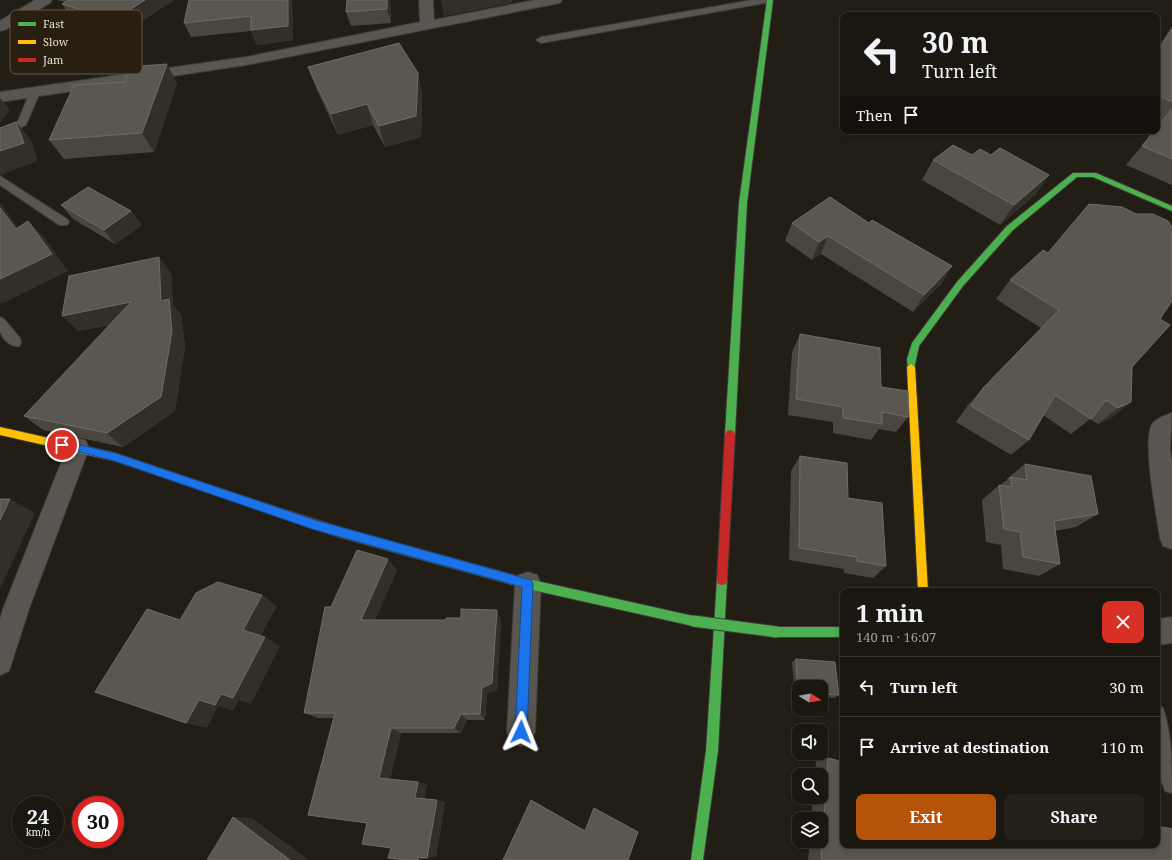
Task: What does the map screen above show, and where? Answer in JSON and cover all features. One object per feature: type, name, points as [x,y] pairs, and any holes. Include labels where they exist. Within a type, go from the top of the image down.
[{"type":"street","points":[[28,10],[45,0]]},
{"type":"street","points":[[426,0],[428,26]]},
{"type":"street","points":[[0,97],[246,61],[555,0]]},
{"type":"street","points":[[697,860],[712,751],[743,203],[770,0]]},
{"type":"street","points":[[0,27],[10,21]]},
{"type":"street","points":[[924,588],[911,377],[912,358],[915,345],[960,284],[1010,228],[1075,176],[1094,175],[1172,209]]},
{"type":"street","points":[[1172,422],[1161,429],[1159,449],[1172,538]]},
{"type":"street","points":[[0,431],[115,457],[315,525],[528,584],[693,621],[777,632],[840,632]]},
{"type":"street","points":[[0,662],[16,609],[78,448]]},
{"type":"street","points":[[521,732],[528,584]]},
{"type":"street","points":[[1160,632],[1172,630]]},
{"type":"lane","points":[[541,40],[766,0]]},
{"type":"lane","points":[[0,135],[22,123],[35,92]]},
{"type":"lane","points":[[0,180],[63,222]]},
{"type":"lane","points":[[0,322],[14,342]]},
{"type":"lane","points":[[1160,728],[1172,784]]},
{"type":"building","points":[[69,0],[145,0],[130,10],[82,10],[62,4]]},
{"type":"building","points":[[189,0],[288,0],[288,26],[251,30],[251,16],[184,23]]},
{"type":"building","points":[[347,0],[387,0],[387,9],[346,12]]},
{"type":"building","points":[[1172,29],[1172,102],[1160,96],[1160,48]]},
{"type":"building","points":[[399,43],[418,73],[416,116],[379,126],[367,104],[331,114],[308,67]]},
{"type":"building","points":[[167,64],[142,133],[49,140],[74,85],[125,82],[127,74],[142,74],[142,66]]},
{"type":"building","points":[[1172,109],[1172,159],[1142,146],[1152,134],[1160,134],[1160,123]]},
{"type":"building","points":[[16,122],[24,143],[0,151],[0,128]]},
{"type":"building","points":[[953,145],[972,155],[980,149],[991,155],[1000,148],[1049,175],[1014,205],[933,160]]},
{"type":"building","points":[[88,187],[131,211],[104,230],[61,205]]},
{"type":"building","points":[[830,197],[869,223],[872,220],[952,266],[924,295],[828,236],[819,242],[792,223]]},
{"type":"building","points":[[1089,204],[1122,207],[1136,214],[1153,214],[1168,221],[1172,227],[1172,301],[1160,319],[1170,325],[1132,367],[1131,402],[1118,408],[1106,400],[1091,419],[1055,395],[1029,440],[971,406],[983,388],[1059,310],[1010,280],[1043,250],[1048,253]]},
{"type":"building","points":[[0,208],[16,229],[28,221],[52,254],[0,279]]},
{"type":"building","points":[[159,257],[161,301],[169,299],[172,331],[161,397],[107,433],[24,416],[131,302],[62,316],[69,276]]},
{"type":"building","points":[[800,334],[880,348],[881,387],[908,391],[908,417],[882,412],[882,424],[843,418],[843,407],[796,399]]},
{"type":"building","points":[[800,456],[847,463],[848,498],[882,503],[886,566],[857,561],[857,557],[799,548]]},
{"type":"building","points":[[1025,464],[1091,476],[1098,514],[1054,521],[1060,564],[1023,557],[1020,532],[1004,529],[999,485],[1012,487],[1010,477],[1027,480]]},
{"type":"building","points":[[0,499],[10,499],[0,520]]},
{"type":"building","points":[[357,550],[388,559],[361,620],[446,620],[446,618],[461,618],[461,609],[497,610],[492,683],[482,688],[480,714],[461,714],[454,728],[391,728],[379,778],[418,782],[415,798],[437,800],[427,858],[418,857],[418,860],[388,858],[391,848],[362,844],[367,823],[308,815],[335,713],[304,713],[325,607],[331,607]]},
{"type":"building","points":[[218,582],[262,595],[243,630],[265,637],[233,698],[221,694],[215,705],[199,700],[186,723],[95,692],[147,609],[180,620],[196,593]]},
{"type":"building","points":[[796,659],[835,662],[839,695],[828,694],[828,680],[797,680]]},
{"type":"building","points":[[828,758],[840,761],[840,848],[1160,848],[1160,827],[1172,829],[1172,860],[821,860],[822,848],[828,848],[828,812],[824,812],[825,804],[828,804]]},
{"type":"building","points":[[531,800],[585,831],[594,808],[638,832],[628,860],[503,860]]},
{"type":"building","points":[[233,817],[290,860],[207,860]]},
{"type":"traffic: fast","points":[[730,434],[743,203],[770,0]]},
{"type":"traffic: fast","points":[[911,367],[911,359],[915,345],[960,284],[1010,228],[1075,175],[1094,175],[1172,209]]},
{"type":"traffic: fast","points":[[339,532],[528,584],[693,621]]},
{"type":"traffic: fast","points":[[697,860],[712,751],[722,580]]},
{"type":"traffic: fast","points":[[693,621],[777,632]]},
{"type":"traffic: fast","points":[[777,632],[840,632]]},
{"type":"traffic: slow","points":[[911,367],[923,588]]},
{"type":"traffic: slow","points":[[0,431],[115,457],[248,502]]},
{"type":"traffic: jam","points":[[722,580],[730,434]]},
{"type":"traffic: jam","points":[[248,502],[339,532]]},
{"type":"route","points":[[62,445],[115,457],[315,525],[528,584],[521,732]]}]
